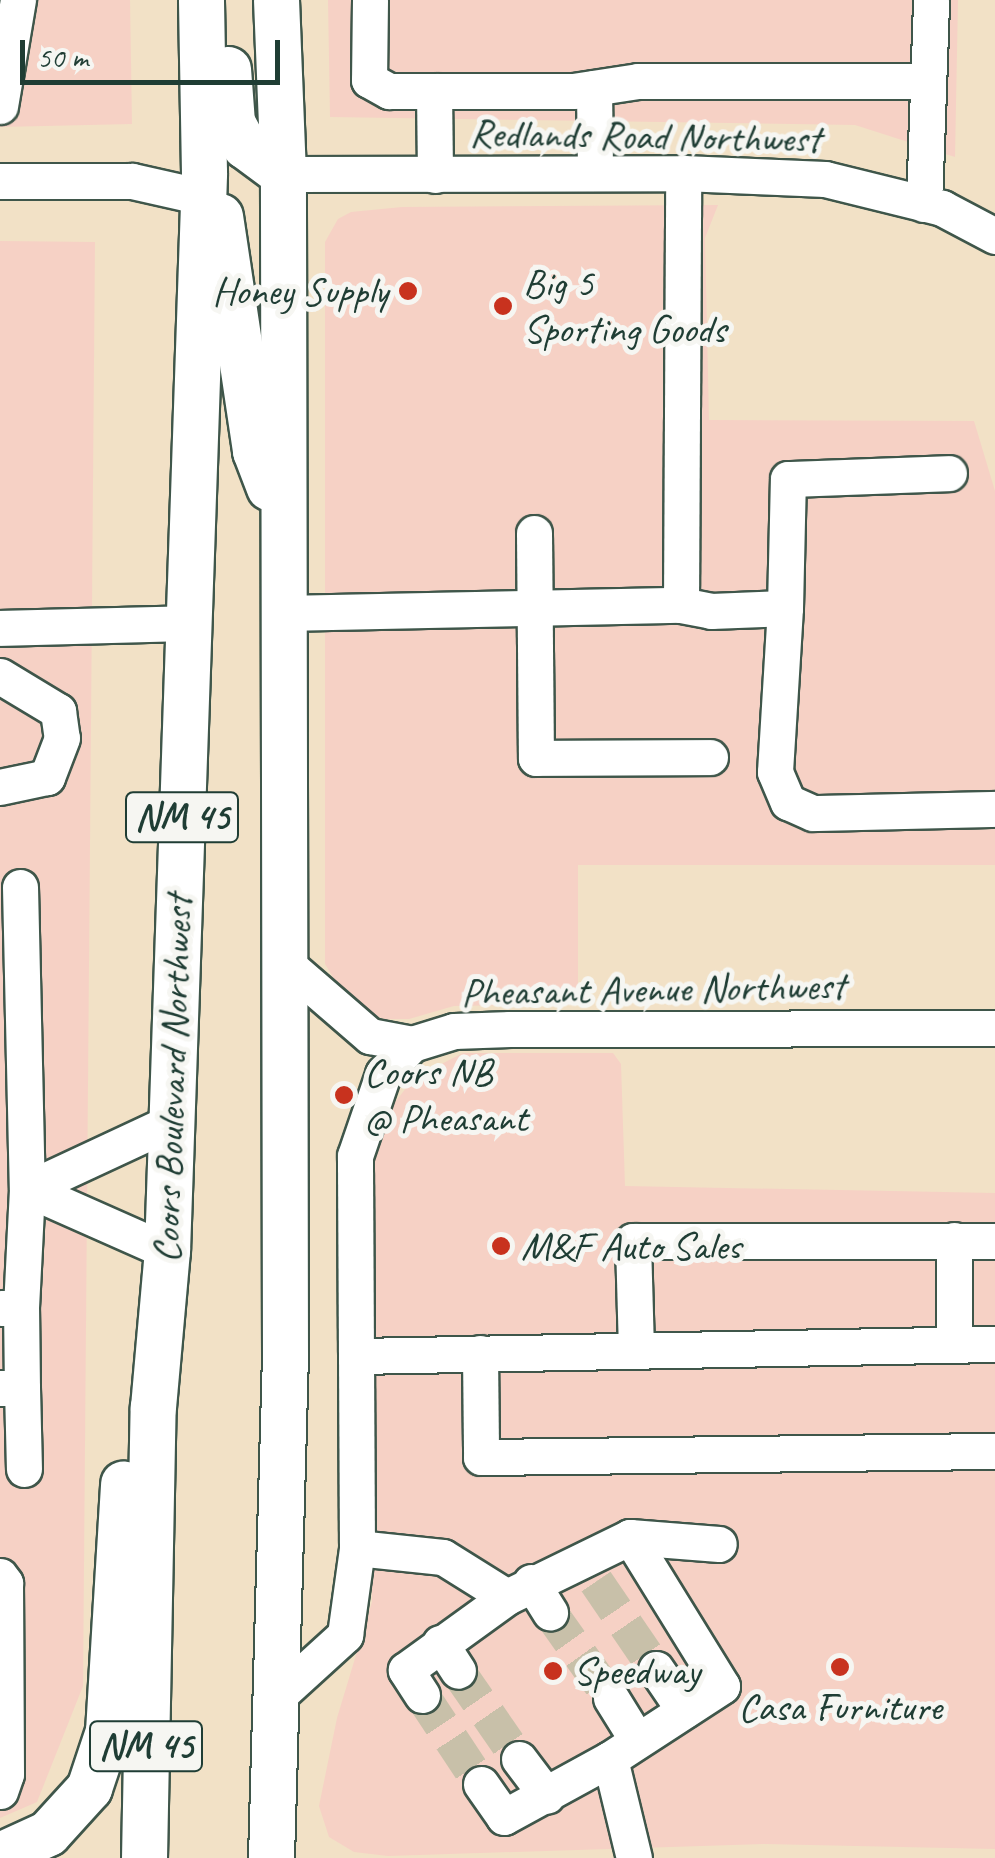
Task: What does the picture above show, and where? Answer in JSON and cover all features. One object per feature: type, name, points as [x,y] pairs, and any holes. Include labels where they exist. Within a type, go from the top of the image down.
[{"type":"main road","name":"Coors Boulevard Northwest","points":[[144,1858],[153,1407],[167,1251],[203,197],[202,0]]},
{"type":"main road","points":[[224,0],[232,122],[245,146],[283,174]]},
{"type":"main road","name":"NM 45","points":[[271,1858],[285,1354],[283,174],[276,0]]},
{"type":"main road","points":[[203,197],[221,217],[255,451],[283,521]]},
{"type":"main road","points":[[0,1855],[48,1833],[89,1788],[108,1731],[122,1488],[129,1456],[153,1407]]},
{"type":"street","points":[[0,106],[18,0]]},
{"type":"street","points":[[370,0],[369,80],[388,90],[594,88],[638,81],[928,81]]},
{"type":"street","points":[[924,204],[931,0]]},
{"type":"street","points":[[594,88],[595,172]]},
{"type":"street","points":[[434,91],[435,175]]},
{"type":"street","name":"Redlands Road Northwest","points":[[283,174],[595,172],[825,179],[924,204],[995,236]]},
{"type":"street","points":[[681,605],[684,173]]},
{"type":"street","points":[[0,181],[132,181],[203,197]]},
{"type":"street","points":[[949,473],[788,479],[775,772],[788,802],[813,813],[995,809]]},
{"type":"street","points":[[534,533],[536,758],[710,756]]},
{"type":"street","points":[[283,613],[681,605],[710,610],[785,608]]},
{"type":"street","points":[[0,628],[188,623]]},
{"type":"street","points":[[0,676],[58,712],[62,738],[47,777],[0,787]]},
{"type":"street","points":[[20,887],[13,1143],[27,1189],[10,1308],[11,1388],[24,1469]]},
{"type":"street","name":"Pheasant Avenue Northwest","points":[[283,961],[370,1036],[412,1044],[454,1030],[995,1028]]},
{"type":"street","points":[[278,1696],[346,1635],[357,1548],[355,1156],[383,1074],[412,1044]]},
{"type":"street","points":[[27,1189],[172,1122]]},
{"type":"street","points":[[27,1189],[167,1251]]},
{"type":"street","points":[[954,1240],[954,1344]]},
{"type":"street","points":[[636,1350],[633,1241],[995,1241]]},
{"type":"street","points":[[357,1356],[995,1344]]},
{"type":"street","points":[[480,1353],[482,1456],[995,1451]]},
{"type":"street","points":[[422,1696],[406,1670],[449,1657],[529,1597],[589,1569],[630,1537],[718,1544]]},
{"type":"street","points":[[480,1784],[504,1816],[547,1796],[722,1686],[630,1537]]},
{"type":"street","points":[[357,1548],[442,1557],[529,1597]]},
{"type":"street","points":[[0,1576],[6,1583],[6,1774],[0,1791]]},
{"type":"street","points":[[656,1669],[684,1710]]},
{"type":"street","points":[[612,1698],[624,1749],[634,1858]]},
{"type":"street","points":[[519,1759],[547,1796]]},
{"type":"shaded area","points":[[0,0],[130,0],[132,124],[0,127]]},
{"type":"shaded area","points":[[328,0],[958,0],[955,157],[855,125],[330,117]]},
{"type":"shaded area","points":[[718,205],[705,238],[709,420],[974,421],[995,491],[995,865],[578,865],[578,1004],[454,1006],[409,1019],[384,1019],[350,1005],[325,964],[325,242],[338,219],[351,212],[402,207]]},
{"type":"shaded area","points":[[0,241],[95,242],[83,1686],[37,1802],[0,1818]]},
{"type":"shaded area","points":[[463,1053],[613,1053],[621,1064],[625,1186],[995,1193],[995,1849],[764,1844],[388,1856],[354,1852],[329,1837],[319,1806],[337,1718],[372,1602],[366,1171],[388,1111],[414,1078]]},
{"type":"tunnel","points":[[596,1581],[656,1669]]},
{"type":"tunnel","points":[[550,1612],[611,1698]]},
{"type":"tunnel","points":[[458,1671],[519,1759]]},
{"type":"tunnel","points":[[422,1695],[481,1784]]},
{"type":"place","name":"Honey Supply","points":[[408,291]]},
{"type":"place","name":"Big 5 Sporting Goods","points":[[503,306]]},
{"type":"place","name":"Coors NB @ Pheasant","points":[[344,1095]]},
{"type":"place","name":"M&F Auto Sales","points":[[501,1246]]},
{"type":"place","name":"Casa Furniture","points":[[840,1667]]},
{"type":"place","name":"Speedway","points":[[553,1671]]}]
